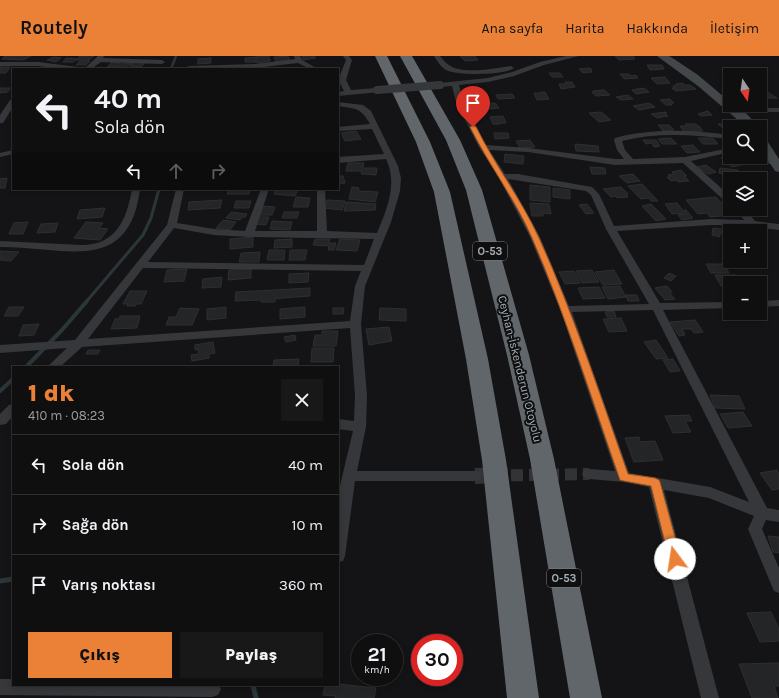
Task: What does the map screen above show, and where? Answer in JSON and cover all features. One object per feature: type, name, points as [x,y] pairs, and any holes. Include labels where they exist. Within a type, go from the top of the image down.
[{"type":"highway","name":"O-53","points":[[381,56],[423,142],[442,192],[477,359],[492,452],[522,698]]},
{"type":"highway","name":"Ceyhan-İskenderun Otoyolu","points":[[406,56],[453,140],[474,190],[518,355],[542,459],[586,698]]},
{"type":"street","points":[[37,66],[44,56]]},
{"type":"street","points":[[346,56],[349,60],[340,79],[348,93]]},
{"type":"street","points":[[438,56],[447,68],[454,70],[480,71],[512,68],[524,70]]},
{"type":"street","points":[[339,94],[488,80],[524,70],[542,63],[576,56]]},
{"type":"street","points":[[662,56],[675,63],[723,101]]},
{"type":"street","points":[[88,68],[100,58],[162,62]]},
{"type":"street","points":[[190,66],[255,66],[298,58],[313,68]]},
{"type":"street","points":[[0,64],[65,68]]},
{"type":"street","points":[[455,84],[460,102],[483,147],[502,176],[535,237],[565,309],[624,477]]},
{"type":"street","points":[[0,121],[12,103]]},
{"type":"street","points":[[339,104],[360,107],[368,113],[394,166],[397,178],[396,191],[360,286],[356,324],[361,396],[360,427],[349,476],[342,493],[339,540]]},
{"type":"street","points":[[767,110],[779,110]]},
{"type":"street","points":[[736,112],[746,120]]},
{"type":"street","points":[[339,129],[374,126]]},
{"type":"street","points":[[630,162],[621,150],[618,140],[632,136],[686,134],[723,137]]},
{"type":"street","points":[[483,147],[528,150],[590,160],[630,162],[685,160],[723,152]]},
{"type":"street","points":[[767,150],[778,166]]},
{"type":"street","points":[[0,156],[12,152]]},
{"type":"street","points":[[339,160],[389,156]]},
{"type":"street","points":[[685,160],[723,195]]},
{"type":"street","points":[[767,161],[778,166]]},
{"type":"street","points":[[502,176],[518,177],[589,189],[594,194],[610,229],[656,306],[699,394],[762,513]]},
{"type":"street","points":[[0,244],[84,248],[98,247],[106,244],[116,237],[128,221],[135,201],[136,190]]},
{"type":"street","points":[[54,366],[79,343],[172,225],[180,190]]},
{"type":"street","points":[[249,234],[265,190]]},
{"type":"street","points":[[321,190],[322,234]]},
{"type":"street","points":[[746,216],[751,222]]},
{"type":"street","points":[[610,229],[711,222],[751,222],[779,228]]},
{"type":"street","points":[[172,225],[214,232],[249,234],[379,236]]},
{"type":"street","points":[[142,265],[366,268]]},
{"type":"street","points":[[767,304],[779,303]]},
{"type":"street","points":[[565,309],[723,305]]},
{"type":"street","points":[[0,349],[356,324]]},
{"type":"street","points":[[1,421],[12,409]]},
{"type":"street","points":[[339,424],[360,427]]},
{"type":"street","points":[[588,474],[624,477],[710,492],[762,513],[779,516]]},
{"type":"street","points":[[349,476],[475,476]]},
{"type":"street","points":[[655,482],[710,698]]},
{"type":"street","points":[[762,513],[755,529],[779,586]]},
{"type":"street","points":[[0,687],[215,691]]},
{"type":"building","points":[[5,56],[31,56],[23,60],[2,59]]},
{"type":"building","points":[[80,56],[94,56],[89,60],[76,60]]},
{"type":"building","points":[[257,56],[269,56],[270,61],[257,63]]},
{"type":"building","points":[[288,56],[290,61],[276,62],[274,57]]},
{"type":"building","points":[[302,56],[314,56],[316,58],[303,60]]},
{"type":"building","points":[[460,56],[475,56],[478,60],[465,61]]},
{"type":"building","points":[[615,56],[633,56],[635,59],[619,60]]},
{"type":"building","points":[[54,57],[61,58],[56,62],[47,60]]},
{"type":"building","points":[[256,57],[256,62],[245,62],[245,58]]},
{"type":"building","points":[[66,58],[77,59],[73,62],[63,62]]},
{"type":"building","points":[[211,58],[211,63],[198,64],[198,59]]},
{"type":"building","points":[[80,61],[90,61],[86,65],[76,65]]},
{"type":"building","points":[[112,62],[121,62],[117,67],[107,67]]},
{"type":"building","points":[[134,62],[145,63],[141,67],[130,66]]},
{"type":"building","points":[[123,63],[132,63],[126,68],[116,68]]},
{"type":"building","points":[[647,65],[662,65],[664,69],[650,70]]},
{"type":"building","points":[[0,67],[10,67],[6,73],[0,73]]},
{"type":"building","points":[[590,68],[592,72],[583,73],[579,69]]},
{"type":"building","points":[[549,73],[560,73],[563,77],[552,77]]},
{"type":"building","points":[[620,74],[629,74],[631,76],[636,75],[638,78],[624,79]]},
{"type":"building","points":[[665,77],[670,83],[657,84],[651,78]]},
{"type":"building","points":[[565,82],[572,82],[575,87],[561,89],[559,84],[566,84]]},
{"type":"building","points":[[683,83],[696,89],[676,91],[672,88],[675,88],[673,86],[677,85],[676,84]]},
{"type":"building","points":[[0,88],[10,88],[8,92],[0,93]]},
{"type":"building","points":[[644,88],[649,92],[636,94],[632,90]]},
{"type":"building","points":[[604,90],[610,95],[596,96],[592,92],[594,92],[593,91]]},
{"type":"building","points":[[541,92],[545,92],[549,99],[537,100],[534,93],[542,93]]},
{"type":"building","points":[[768,92],[777,98],[767,98]]},
{"type":"building","points":[[512,94],[515,98],[498,99],[496,95]]},
{"type":"building","points":[[628,95],[633,99],[621,100],[616,97]]},
{"type":"building","points":[[670,99],[674,103],[670,103],[672,105],[666,105],[660,100]]},
{"type":"building","points":[[483,103],[495,103],[499,108],[487,109]]},
{"type":"building","points":[[649,103],[655,107],[639,110],[633,106]]},
{"type":"building","points":[[708,111],[712,115],[701,116],[698,114]]},
{"type":"building","points":[[601,112],[611,120],[599,122],[589,113]]},
{"type":"building","points":[[665,112],[667,113],[664,113],[668,116],[657,118],[651,114]]},
{"type":"building","points":[[503,116],[506,123],[500,124],[493,124],[490,117]]},
{"type":"building","points":[[685,124],[695,124],[703,131],[684,132],[680,126],[687,126]]},
{"type":"building","points":[[718,124],[723,124],[723,128]]},
{"type":"building","points":[[658,125],[669,125],[674,130],[663,131]]},
{"type":"building","points":[[356,131],[361,139],[345,141],[341,133]]},
{"type":"building","points":[[494,133],[508,133],[509,138],[495,139]]},
{"type":"building","points":[[671,138],[677,144],[662,144],[658,139]]},
{"type":"building","points":[[698,138],[713,138],[718,144],[703,144]]},
{"type":"building","points":[[530,140],[535,147],[520,148],[516,141]]},
{"type":"building","points":[[643,140],[656,140],[660,146],[654,147],[652,143],[646,144]]},
{"type":"building","points":[[575,144],[598,146],[599,152],[576,151]]},
{"type":"building","points":[[693,145],[700,152],[687,153],[681,146]]},
{"type":"building","points":[[505,154],[524,156],[523,164],[504,162]]},
{"type":"building","points":[[348,163],[364,163],[363,168],[377,168],[376,175],[361,174],[362,171],[346,171]]},
{"type":"building","points":[[728,164],[746,164],[732,167]]},
{"type":"building","points":[[706,165],[716,172],[708,174],[697,167]]},
{"type":"building","points":[[590,167],[605,168],[606,174],[592,174]]},
{"type":"building","points":[[720,168],[738,170],[738,172],[719,173]]},
{"type":"building","points":[[681,170],[687,176],[684,176],[689,181],[671,181],[667,177],[670,177],[668,175],[674,174],[672,172]]},
{"type":"building","points":[[633,174],[640,181],[627,183],[619,176]]},
{"type":"building","points":[[339,176],[343,176],[345,183],[339,184]]},
{"type":"building","points":[[7,178],[5,188],[0,188],[0,179]]},
{"type":"building","points":[[642,184],[658,201],[651,201],[649,198],[641,199],[628,186]]},
{"type":"building","points":[[530,185],[550,187],[550,202],[530,200]]},
{"type":"building","points":[[352,187],[359,188],[358,191],[378,192],[375,202],[349,199]]},
{"type":"building","points":[[621,187],[628,194],[626,195],[628,197],[611,197],[603,189]]},
{"type":"building","points":[[553,188],[570,190],[570,199],[553,197]]},
{"type":"building","points":[[229,190],[250,190],[249,194],[227,194]]},
{"type":"building","points":[[276,190],[298,190],[295,196],[274,194]]},
{"type":"building","points":[[296,197],[310,198],[308,207],[293,207]]},
{"type":"building","points":[[716,197],[723,204],[723,216],[710,217],[707,213],[698,214],[686,200]]},
{"type":"building","points":[[222,200],[220,208],[188,210],[189,202]]},
{"type":"building","points":[[327,200],[345,201],[342,210],[324,208]]},
{"type":"building","points":[[236,201],[251,201],[249,208],[234,208]]},
{"type":"building","points":[[346,202],[376,204],[375,210],[344,211]]},
{"type":"building","points":[[530,203],[549,204],[551,214],[543,213],[543,216],[532,216]]},
{"type":"building","points":[[677,203],[685,213],[672,214],[665,204]]},
{"type":"building","points":[[587,204],[594,213],[586,214],[579,205]]},
{"type":"building","points":[[651,204],[666,219],[656,221],[642,206]]},
{"type":"building","points":[[263,206],[275,207],[272,215],[260,215]]},
{"type":"building","points":[[105,208],[102,217],[77,219],[80,210]]},
{"type":"building","points":[[684,210],[686,210],[693,218],[682,220],[678,215],[687,214]]},
{"type":"building","points":[[231,212],[247,214],[240,220],[226,218]]},
{"type":"building","points":[[284,212],[299,212],[297,218],[282,218]]},
{"type":"building","points":[[258,217],[269,217],[266,225],[255,224]]},
{"type":"building","points":[[223,220],[236,222],[230,230],[216,228]]},
{"type":"building","points":[[272,221],[292,222],[290,230],[270,229]]},
{"type":"building","points":[[28,222],[23,234],[9,234],[14,223]]},
{"type":"building","points":[[86,222],[103,223],[99,228],[108,229],[100,240],[74,238]]},
{"type":"building","points":[[58,223],[55,232],[37,233],[41,224]]},
{"type":"building","points":[[713,228],[723,229],[723,234],[720,233],[720,237],[712,235]]},
{"type":"building","points":[[253,237],[253,247],[230,249],[230,239]]},
{"type":"building","points":[[292,239],[292,247],[274,248],[275,240]]},
{"type":"building","points":[[315,239],[330,239],[329,243],[336,243],[334,250],[328,250],[329,246],[313,245]]},
{"type":"building","points":[[340,239],[360,240],[357,251],[336,250]]},
{"type":"building","points":[[269,250],[285,250],[284,260],[267,260]]},
{"type":"building","points":[[290,250],[307,250],[305,260],[289,260]]},
{"type":"building","points":[[0,251],[19,252],[11,261],[0,260]]},
{"type":"building","points":[[260,252],[259,262],[239,262],[241,253]]},
{"type":"building","points":[[706,264],[723,264],[723,268],[726,268],[729,273],[711,273]]},
{"type":"building","points":[[187,269],[184,281],[164,282],[167,270]]},
{"type":"building","points":[[251,269],[251,278],[228,280],[229,270]]},
{"type":"building","points":[[592,270],[599,282],[582,283],[576,271]]},
{"type":"building","points":[[614,270],[622,284],[603,285],[595,272]]},
{"type":"building","points":[[574,271],[580,283],[565,284],[559,272]]},
{"type":"building","points":[[309,273],[308,282],[289,283],[289,274]]},
{"type":"building","points":[[669,273],[676,276],[671,281],[664,278]]},
{"type":"building","points":[[715,275],[737,275],[723,276],[723,286],[721,286]]},
{"type":"building","points":[[222,277],[221,287],[202,288],[203,279]]},
{"type":"building","points":[[620,286],[626,297],[608,299],[602,287]]},
{"type":"building","points":[[667,286],[672,292],[669,292],[675,299],[665,300],[655,288]]},
{"type":"building","points":[[599,287],[605,298],[583,299],[578,288]]},
{"type":"building","points":[[310,288],[310,296],[275,299],[275,302],[261,302],[261,300],[235,301],[236,292]]},
{"type":"building","points":[[130,291],[147,291],[141,304],[127,306],[128,304],[123,304]]},
{"type":"building","points":[[626,295],[637,295],[639,301],[628,301]]},
{"type":"building","points":[[9,307],[24,307],[18,316],[4,316]]},
{"type":"building","points":[[226,307],[226,318],[207,320],[207,309]]},
{"type":"building","points":[[305,307],[305,317],[280,319],[280,309]]},
{"type":"building","points":[[180,308],[199,309],[192,325],[166,325],[169,317],[176,317]]},
{"type":"building","points":[[333,308],[344,308],[343,314],[333,314]]},
{"type":"building","points":[[380,308],[406,309],[406,321],[379,320]]},
{"type":"building","points":[[614,311],[616,317],[607,317],[605,312]]},
{"type":"building","points":[[120,316],[140,316],[137,328],[111,329],[115,319],[119,319]]},
{"type":"building","points":[[621,318],[627,331],[609,332],[603,319]]},
{"type":"building","points":[[695,320],[703,332],[694,333],[691,329],[682,329],[685,335],[679,336],[670,322]]},
{"type":"building","points":[[39,324],[34,335],[19,336],[23,325]]},
{"type":"building","points":[[389,327],[392,341],[369,345],[366,329]]},
{"type":"building","points":[[322,331],[338,331],[336,346],[313,346],[315,335],[322,335]]},
{"type":"building","points":[[295,335],[296,340],[286,342],[284,337]]},
{"type":"building","points":[[656,340],[668,358],[656,359],[644,342]]},
{"type":"building","points":[[213,342],[215,353],[209,354],[209,358],[192,361],[191,355],[199,354],[198,349],[195,350],[195,345]]},
{"type":"building","points":[[312,348],[334,348],[333,362],[311,362]]},
{"type":"building","points":[[88,350],[100,350],[98,354],[86,354]]},
{"type":"building","points":[[299,359],[298,366],[273,366],[274,360]]},
{"type":"building","points":[[673,359],[680,371],[670,372],[663,360]]},
{"type":"building","points":[[710,395],[739,396],[745,409],[715,408]]},
{"type":"building","points":[[743,412],[752,426],[728,428],[720,414]]},
{"type":"building","points":[[689,415],[692,421],[685,421],[691,432],[673,433],[665,416]]},
{"type":"building","points":[[639,437],[640,442],[655,441],[663,460],[634,462],[625,438]]},
{"type":"building","points":[[777,470],[779,474],[779,489],[772,490],[760,473]]},
{"type":"building","points":[[768,536],[779,537],[779,553],[773,552]]},
{"type":"building","points":[[771,612],[779,629],[779,641],[760,642],[747,613]]},
{"type":"building","points":[[779,663],[779,686],[774,686],[778,698],[752,698],[739,664]]},
{"type":"building","points":[[339,684],[376,688],[374,698],[335,698],[336,696],[323,695],[325,686],[339,686]]},
{"type":"waterway","points":[[171,68],[176,56]]},
{"type":"waterway","points":[[86,302],[143,235],[151,218],[159,190]]},
{"type":"waterway","points":[[27,366],[62,330],[87,301]]},
{"type":"waterway","points":[[0,391],[12,380]]},
{"type":"waterway","points":[[0,581],[12,579]]},
{"type":"waterway","points":[[253,686],[256,698]]},
{"type":"tunnel","points":[[508,475],[475,476],[589,474]]},
{"type":"route","points":[[473,127],[483,147],[502,176],[535,237],[565,309],[624,477],[655,482],[675,559]]}]
